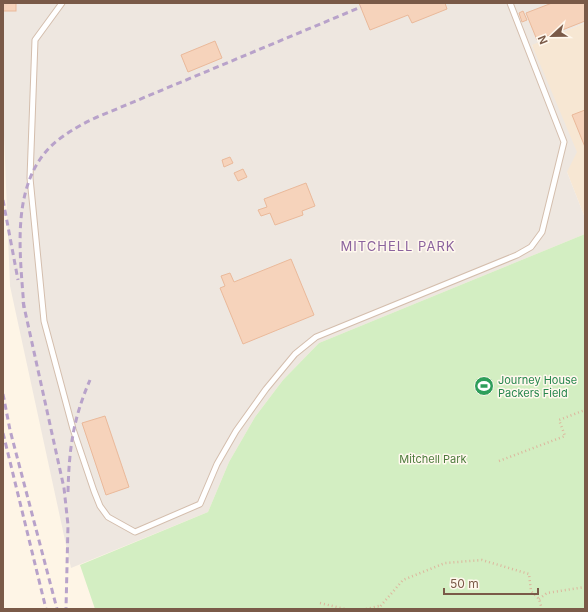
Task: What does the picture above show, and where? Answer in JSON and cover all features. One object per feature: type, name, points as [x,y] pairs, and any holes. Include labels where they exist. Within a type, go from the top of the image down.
[{"type":"lane","points":[[62,3],[35,40],[30,178],[44,321],[73,429],[100,506],[108,518],[135,532],[200,504],[217,464],[236,431],[266,389],[295,354],[316,337],[517,255],[531,247],[542,232],[564,142],[510,3]]},
{"type":"path","points":[[499,461],[565,436],[559,420],[585,410]]},
{"type":"path","points":[[366,609],[379,608],[403,580],[445,563],[482,560],[529,574],[532,591],[539,599],[542,609]]},
{"type":"path","points":[[539,599],[547,592],[585,587]]},
{"type":"path","points":[[320,604],[346,609]]},
{"type":"shaded area","points":[[3,3],[585,3],[585,23],[532,45],[577,152],[567,172],[585,218],[585,234],[319,343],[283,380],[255,417],[229,462],[208,512],[71,568],[10,286],[3,110]]},
{"type":"shaded area","points":[[585,23],[585,218],[567,172],[532,44]]},
{"type":"green space","name":"Mitchell Park","points":[[585,234],[585,609],[95,609],[80,565],[208,512],[229,462],[255,417],[283,380],[319,343]]},
{"type":"building","points":[[3,3],[16,3],[16,11],[3,11]]},
{"type":"building","points":[[359,3],[445,3],[447,9],[412,23],[408,15],[370,30]]},
{"type":"building","points":[[552,3],[585,3],[585,21],[537,40],[526,13]]},
{"type":"building","points":[[523,11],[527,20],[522,22],[519,13]]},
{"type":"building","points":[[215,41],[222,58],[188,72],[181,55]]},
{"type":"building","points":[[585,110],[585,147],[572,115]]},
{"type":"building","points":[[230,157],[233,163],[224,167],[222,160]]},
{"type":"building","points":[[243,169],[247,177],[238,181],[234,173]]},
{"type":"building","points":[[306,183],[315,206],[302,211],[303,215],[275,225],[270,213],[261,216],[258,210],[267,207],[264,199]]},
{"type":"building","points":[[291,259],[314,315],[243,344],[220,288],[225,286],[221,276],[230,273],[234,282]]},
{"type":"building","points":[[105,416],[129,487],[106,495],[82,423]]},
{"type":"railway","points":[[24,308],[20,241],[21,218],[25,196],[31,175],[42,156],[58,140],[95,118],[361,7]]},
{"type":"railway","points":[[3,200],[18,280]]},
{"type":"railway","points":[[23,302],[64,488],[68,525],[66,609]]},
{"type":"railway","points":[[68,492],[69,462],[73,434],[84,394],[90,380]]},
{"type":"railway","points":[[3,394],[10,430],[57,609]]},
{"type":"railway","points":[[3,433],[46,609]]},
{"type":"place","name":"Journey House Packers Field","points":[[484,386]]},
{"type":"district","name":"MITCHELL PARK","points":[[398,246]]}]
